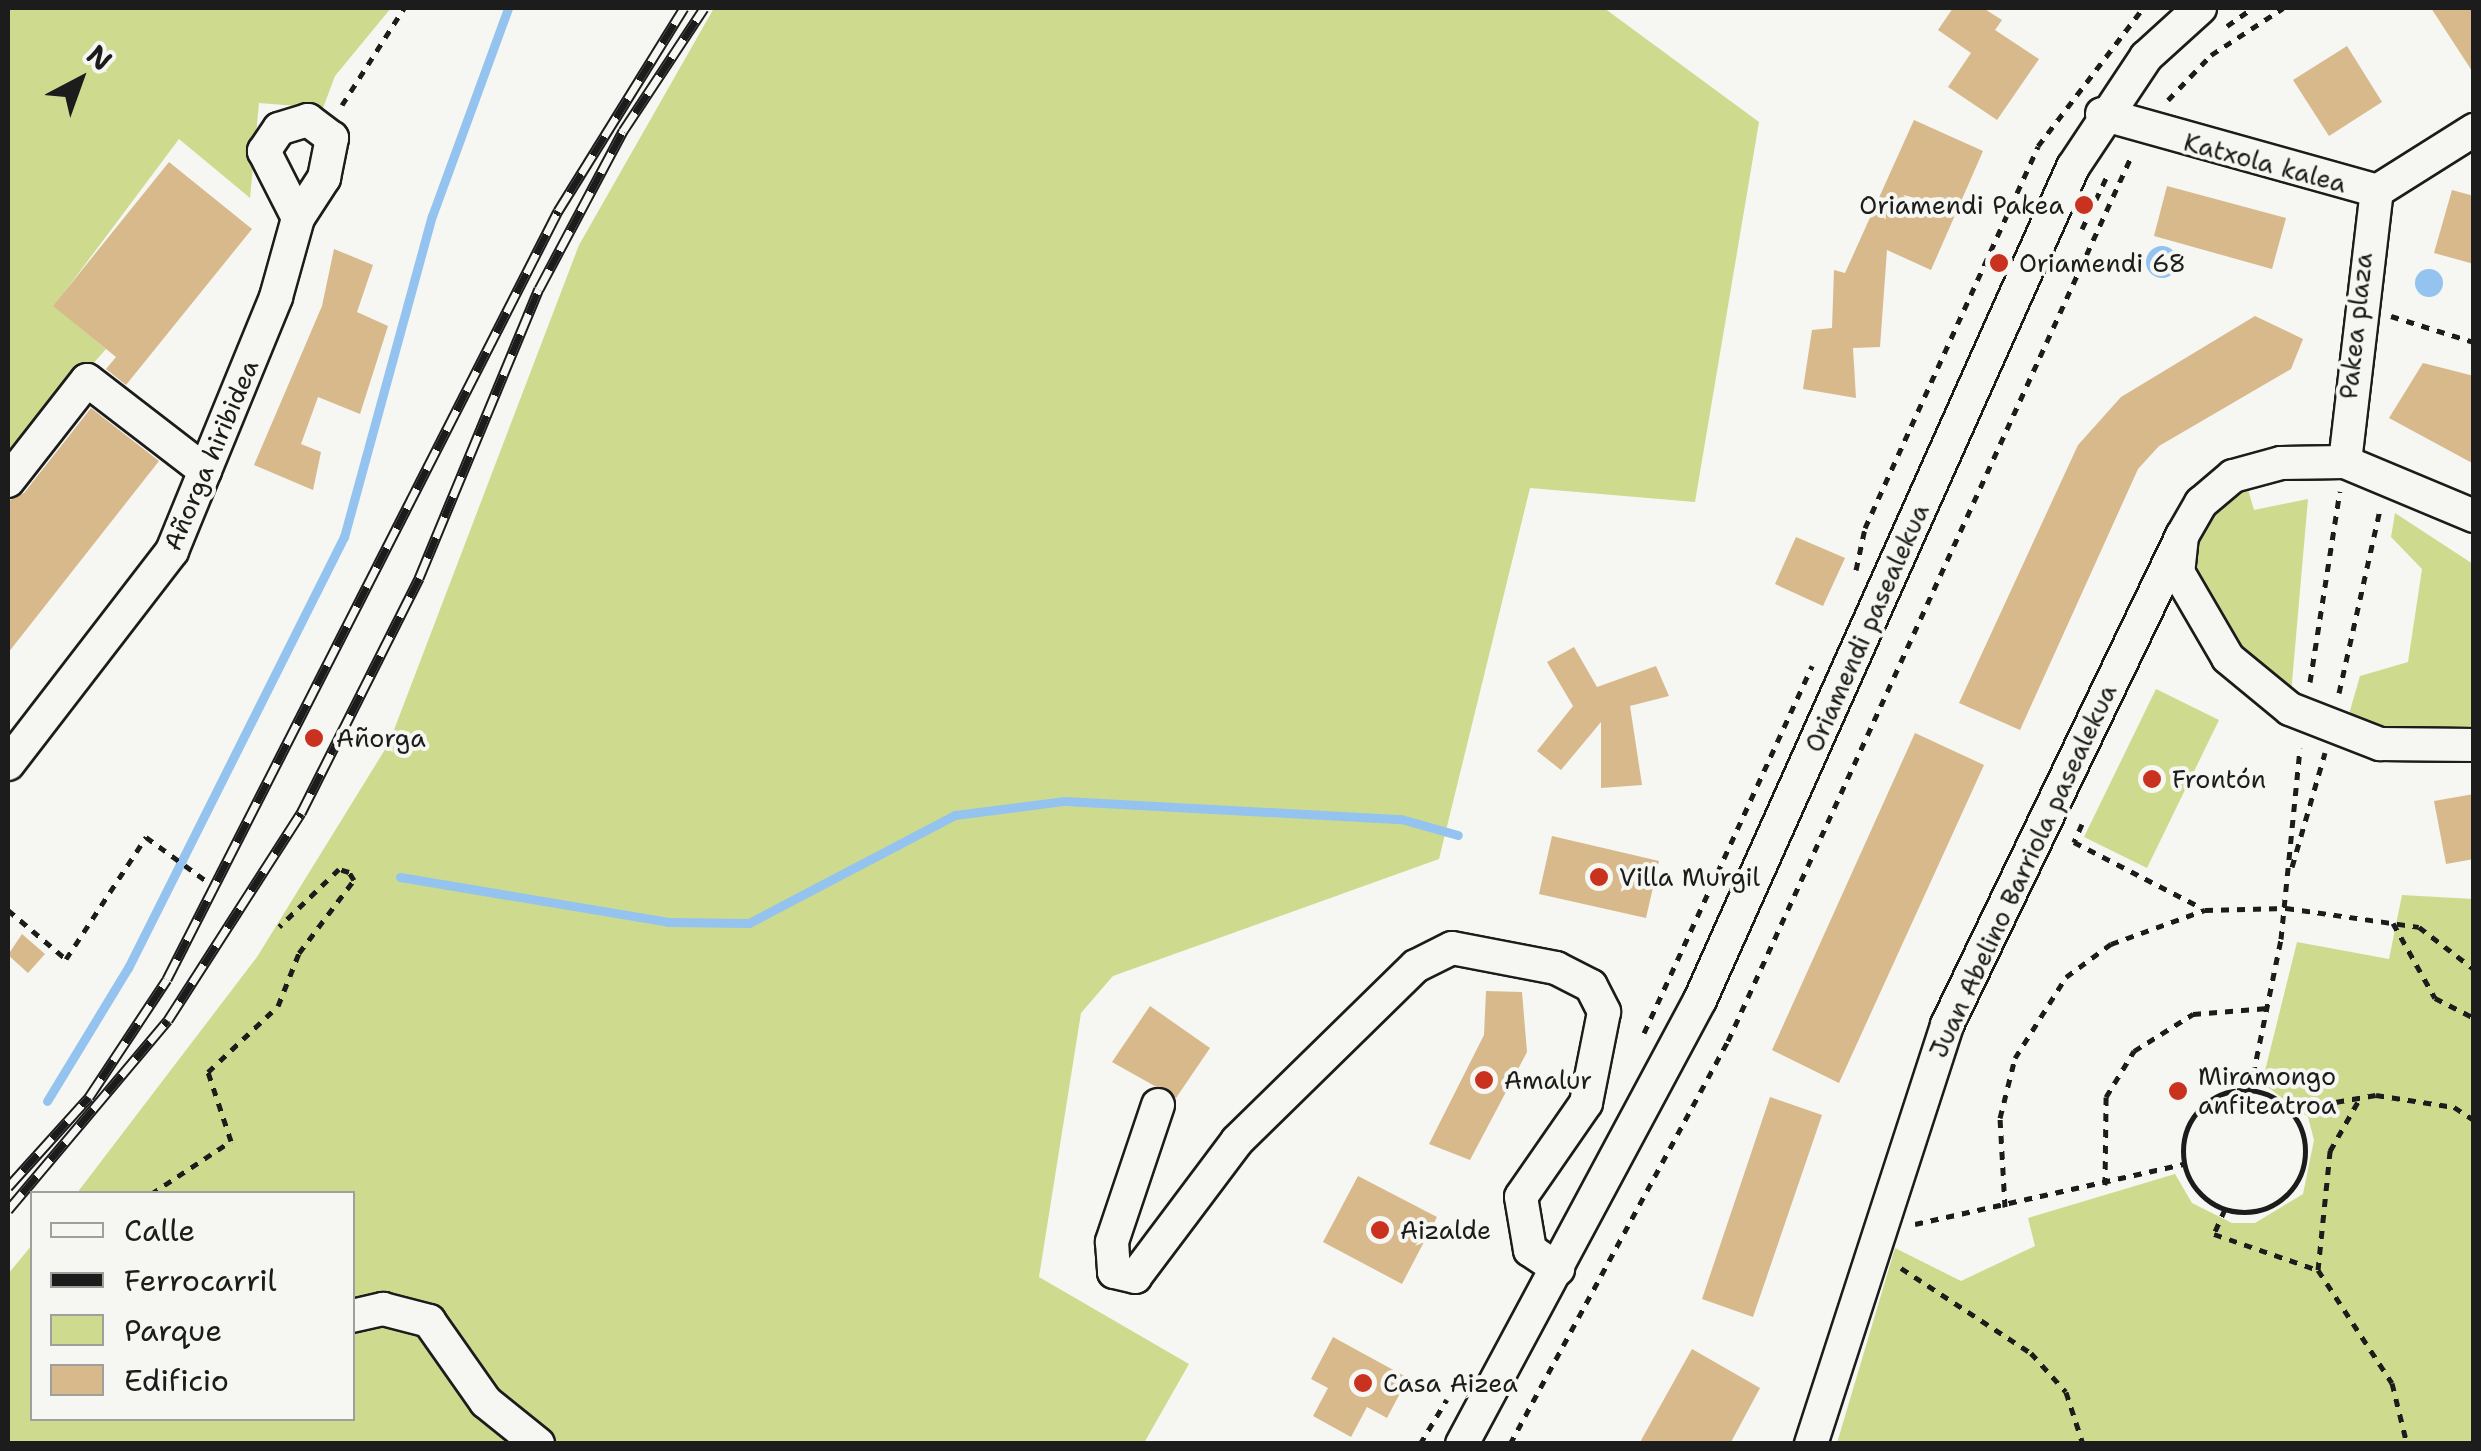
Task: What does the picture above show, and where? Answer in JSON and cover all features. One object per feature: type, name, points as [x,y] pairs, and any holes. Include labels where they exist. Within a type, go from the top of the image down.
[{"type":"street","name":"Oriamendi pasealekua","points":[[1462,1444],[1700,1000],[2102,114],[2200,8]]},
{"type":"street","name":"Katxola kalea","points":[[2102,114],[2148,130],[2377,191],[2474,130]]},
{"type":"street","points":[[298,218],[264,152],[279,129],[308,120],[332,138]]},
{"type":"street","name":"Añorga hiribidea","points":[[13,746],[153,582],[205,471],[298,218],[324,178],[332,138]]},
{"type":"street","name":"Pakea plaza","points":[[2345,462],[2377,191]]},
{"type":"street","points":[[8,481],[88,380],[205,471]]},
{"type":"street","points":[[2474,516],[2388,474],[2345,462],[2233,476],[2200,503],[2182,536],[2178,572],[2200,622],[2258,686],[2318,722],[2380,744],[2474,745]]},
{"type":"street","name":"Juan Abelino Barriola pasealekua","points":[[1811,1444],[1946,1025],[2182,536]]},
{"type":"street","points":[[1158,1105],[1112,1242],[1114,1272],[1136,1277],[1237,1140],[1416,966],[1452,948],[1556,968],[1591,986],[1604,1012],[1586,1103],[1522,1197],[1530,1250],[1558,1268]]},
{"type":"street","points":[[355,1315],[382,1309],[429,1322],[486,1402],[538,1444]]},
{"type":"path","points":[[332,138],[348,82],[404,8]]},
{"type":"path","points":[[1848,587],[1865,528],[2038,146],[2144,8]]},
{"type":"path","points":[[1510,1444],[1728,1041],[2101,208],[2148,130],[2211,55],[2283,8]]},
{"type":"path","points":[[2376,312],[2474,342]]},
{"type":"path","points":[[2250,1090],[2318,722],[2345,462]]},
{"type":"path","points":[[2290,874],[2318,722],[2388,474]]},
{"type":"path","points":[[1732,830],[1818,653]]},
{"type":"path","points":[[8,910],[66,960],[146,837],[204,880]]},
{"type":"path","points":[[2074,842],[2205,910]]},
{"type":"path","points":[[156,1191],[231,1142],[208,1072],[278,1006],[299,953],[354,880],[340,869],[285,932],[279,927]]},
{"type":"path","points":[[2005,1207],[2000,1118],[2036,1014],[2111,944],[2205,910],[2286,908],[2419,926],[2474,969]]},
{"type":"path","points":[[2393,923],[2435,998],[2474,1018]]},
{"type":"path","points":[[2105,1185],[2106,1097],[2134,1051],[2193,1014],[2268,1008]]},
{"type":"path","points":[[2184,1164],[2198,1110],[2250,1090],[2289,1110],[2360,1097],[2412,1098],[2474,1120]]},
{"type":"path","points":[[2318,1270],[2330,1151],[2360,1097]]},
{"type":"path","points":[[2184,1164],[2225,1210],[2264,1209],[2296,1184],[2305,1146],[2289,1110]]},
{"type":"path","points":[[1908,1225],[2105,1185],[2184,1164]]},
{"type":"path","points":[[2225,1210],[2214,1234],[2318,1270],[2392,1383],[2407,1444]]},
{"type":"path","points":[[1883,1258],[2032,1353],[2066,1392],[2083,1444]]},
{"type":"green space","points":[[8,8],[391,8],[335,76],[323,108],[259,103],[250,198],[179,139],[54,306],[106,349],[8,460]]},
{"type":"green space","points":[[714,8],[1604,8],[1759,122],[1695,502],[1530,488],[1439,859],[1113,976],[1081,1013],[1039,1277],[1189,1364],[1144,1443],[8,1444],[8,1274],[30,1247],[30,1421],[355,1421],[355,1191],[79,1191],[257,957],[389,743],[579,245]]},
{"type":"green space","points":[[2247,486],[2254,510],[2308,499],[2291,694],[2223,634],[2196,589],[2192,553],[2203,524],[2222,498]]},
{"type":"green space","points":[[2395,513],[2473,564],[2473,733],[2401,736],[2347,721],[2360,676],[2408,662],[2422,569],[2391,537]]},
{"type":"green space","name":"Frontón","points":[[2156,689],[2219,720],[2147,868],[2084,837]]},
{"type":"green space","points":[[2402,895],[2473,899],[2473,1443],[1837,1443],[1895,1248],[1961,1281],[2035,1246],[2028,1218],[2175,1174],[2192,1203],[2232,1223],[2255,1223],[2303,1194],[2314,1140],[2308,1117],[2262,1083],[2297,942],[2389,959]]},
{"type":"water","points":[[2162,246],[2173,251],[2178,262],[2173,273],[2162,278],[2151,273],[2146,262],[2151,251]]},
{"type":"water","points":[[2429,269],[2439,273],[2443,283],[2439,293],[2429,297],[2419,293],[2415,283],[2419,273]]},
{"type":"building","points":[[1953,8],[1983,8],[2002,20],[1995,30],[2039,59],[1997,120],[1948,87],[1971,53],[1938,30]]},
{"type":"building","points":[[2431,8],[2474,8],[2474,74]]},
{"type":"building","points":[[2347,46],[2382,102],[2329,136],[2293,80]]},
{"type":"building","points":[[1914,120],[1983,151],[1931,270],[1887,250],[1880,347],[1853,348],[1856,398],[1803,389],[1812,330],[1832,328],[1834,270],[1845,273]]},
{"type":"building","points":[[169,162],[252,229],[126,385],[106,369],[116,357],[53,306]]},
{"type":"building","points":[[2167,186],[2286,218],[2272,269],[2154,236]]},
{"type":"building","points":[[2452,190],[2474,196],[2474,264],[2434,253]]},
{"type":"building","points":[[334,249],[373,265],[357,312],[388,326],[360,414],[318,397],[301,444],[321,452],[313,490],[254,465],[322,306]]},
{"type":"building","points":[[2255,316],[2303,339],[2291,369],[2159,446],[2138,469],[2020,730],[1959,703],[2078,445],[2121,397]]},
{"type":"building","points":[[2423,363],[2474,376],[2474,464],[2389,418]]},
{"type":"building","points":[[91,408],[159,461],[8,653],[8,501],[24,493]]},
{"type":"building","points":[[1796,537],[1845,558],[1823,606],[1775,584]]},
{"type":"building","points":[[1574,647],[1597,687],[1656,666],[1669,696],[1630,706],[1642,785],[1601,788],[1601,722],[1561,770],[1537,751],[1573,706],[1547,662]]},
{"type":"building","points":[[1915,733],[1984,765],[1839,1083],[1772,1050]]},
{"type":"building","points":[[2474,794],[2474,859],[2446,864],[2434,801]]},
{"type":"building","name":"Villa Murgil","points":[[1552,836],[1659,861],[1646,918],[1539,894]]},
{"type":"building","points":[[22,934],[45,954],[28,973],[8,955]]},
{"type":"building","name":"Amalur","points":[[1486,991],[1522,992],[1527,1052],[1470,1160],[1429,1144],[1484,1035]]},
{"type":"building","points":[[1150,1006],[1210,1048],[1176,1098],[1112,1062]]},
{"type":"building","points":[[1770,1097],[1822,1115],[1753,1317],[1702,1299]]},
{"type":"building","name":"Aizalde","points":[[1358,1176],[1437,1217],[1402,1284],[1323,1242]]},
{"type":"building","name":"Casa Aizea","points":[[1333,1337],[1408,1378],[1387,1418],[1367,1407],[1351,1437],[1313,1416],[1328,1388],[1311,1379]]},
{"type":"building","points":[[1692,1349],[1760,1388],[1730,1444],[1639,1444]]},
{"type":"waterway","points":[[47,1101],[128,968],[344,537],[432,216],[508,8]]},
{"type":"waterway","points":[[400,877],[668,922],[749,923],[955,815],[1065,801],[1401,819],[1458,835]]},
{"type":"railway","points":[[8,1187],[89,1097],[167,979],[558,211],[684,8]]},
{"type":"railway","points":[[8,1210],[168,1020],[301,813],[419,578],[539,289],[623,131],[704,8]]},
{"type":"place","name":"Oriamendi Pakea","points":[[2084,205]]},
{"type":"place","name":"Oriamendi 68","points":[[1999,263]]},
{"type":"place","name":"Añorga","points":[[314,738]]},
{"type":"place","name":"Frontón","points":[[2152,779]]},
{"type":"place","name":"Villa Murgil","points":[[1599,877]]},
{"type":"place","name":"Amalur","points":[[1484,1080]]},
{"type":"place","name":"Miramongo anfiteatroa","points":[[2178,1091]]},
{"type":"place","name":"Aizalde","points":[[1380,1230]]},
{"type":"place","name":"Casa Aizea","points":[[1363,1383]]}]
